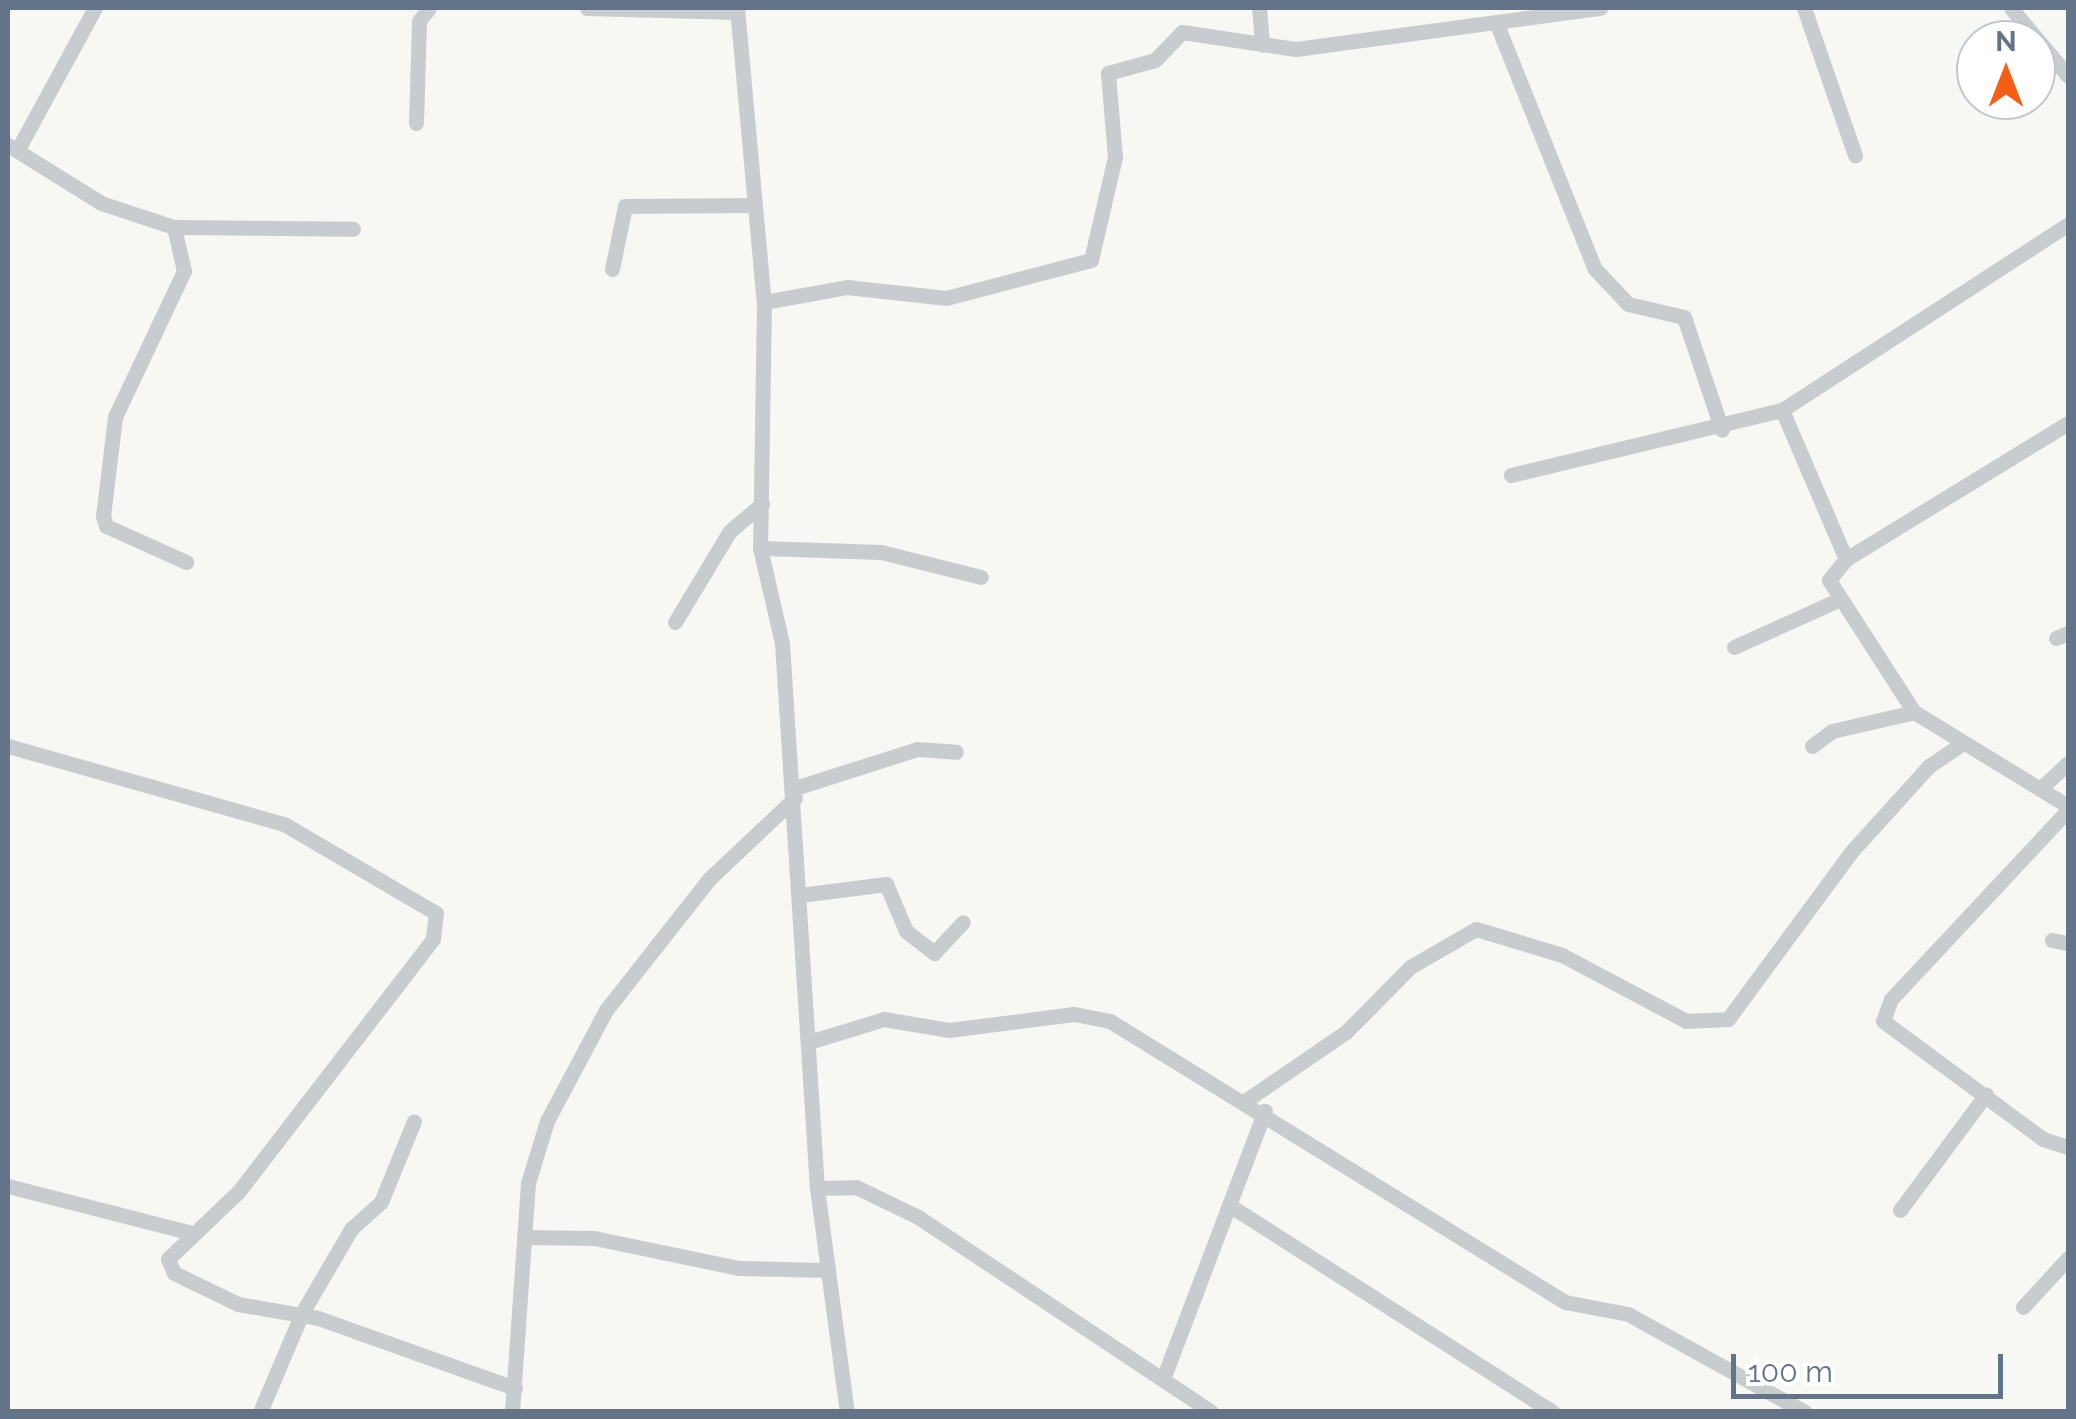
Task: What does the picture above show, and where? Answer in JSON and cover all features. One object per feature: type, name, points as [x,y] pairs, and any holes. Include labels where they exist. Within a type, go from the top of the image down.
[{"type":"street","points":[[95,8],[13,147],[101,203],[174,227],[353,229]]},
{"type":"street","points":[[416,123],[419,21],[429,8]]},
{"type":"street","points":[[587,8],[737,10],[751,205],[764,302],[760,548],[782,643],[795,793],[818,1188],[846,1412]]},
{"type":"street","points":[[1260,8],[1262,44]]},
{"type":"street","points":[[764,302],[847,287],[946,298],[1091,260],[1115,157],[1108,73],[1155,60],[1182,32],[1296,50],[1496,22],[1522,13],[1600,8]]},
{"type":"street","points":[[1804,8],[1854,155]]},
{"type":"street","points":[[2011,8],[2068,76]]},
{"type":"street","points":[[1496,22],[1594,269],[1628,304],[1684,317],[1722,430]]},
{"type":"street","points":[[612,269],[625,206],[751,205]]},
{"type":"street","points":[[1511,476],[1722,430],[1782,410],[2068,224]]},
{"type":"street","points":[[174,227],[184,271],[115,417],[103,516],[106,526],[186,562]]},
{"type":"street","points":[[1782,410],[1846,558]]},
{"type":"street","points":[[2068,424],[1846,558],[1829,580],[1836,601],[1873,640],[1914,712],[1960,745],[2068,808],[1884,1009],[1883,1022],[2068,1147]]},
{"type":"street","points":[[675,622],[730,531],[762,504]]},
{"type":"street","points":[[760,548],[881,552],[981,577]]},
{"type":"street","points":[[1734,647],[1836,601]]},
{"type":"street","points":[[1812,746],[1832,730],[1914,712]]},
{"type":"street","points":[[1248,1099],[1346,1032],[1410,967],[1476,929],[1562,955],[1686,1022],[1728,1019],[1851,852],[1960,745]]},
{"type":"street","points":[[8,746],[284,824],[363,864],[439,919],[433,939],[238,1192],[169,1254],[174,1273],[238,1304],[302,1313],[515,1388]]},
{"type":"street","points":[[512,1412],[524,1237],[547,1121],[606,1010],[709,879],[795,793],[917,749],[956,752]]},
{"type":"street","points":[[2040,789],[2068,764]]},
{"type":"street","points":[[800,894],[886,884],[906,930],[934,954],[963,922]]},
{"type":"street","points":[[808,1042],[884,1019],[986,1030],[1074,1014],[1110,1021],[1248,1099],[1566,1302],[1628,1314],[1806,1412]]},
{"type":"street","points":[[1900,1210],[1986,1094]]},
{"type":"street","points":[[1163,1379],[1266,1111]]},
{"type":"street","points":[[260,1412],[302,1313],[350,1229],[380,1202],[414,1121]]},
{"type":"street","points":[[8,1186],[189,1232]]},
{"type":"street","points":[[818,1188],[856,1186],[918,1217],[1211,1412]]},
{"type":"street","points":[[1230,1205],[1553,1412]]},
{"type":"street","points":[[524,1237],[594,1238],[739,1268],[828,1270]]},
{"type":"street","points":[[2023,1307],[2068,1258]]},
{"type":"street","points":[[1177,1412],[1184,1393]]}]
